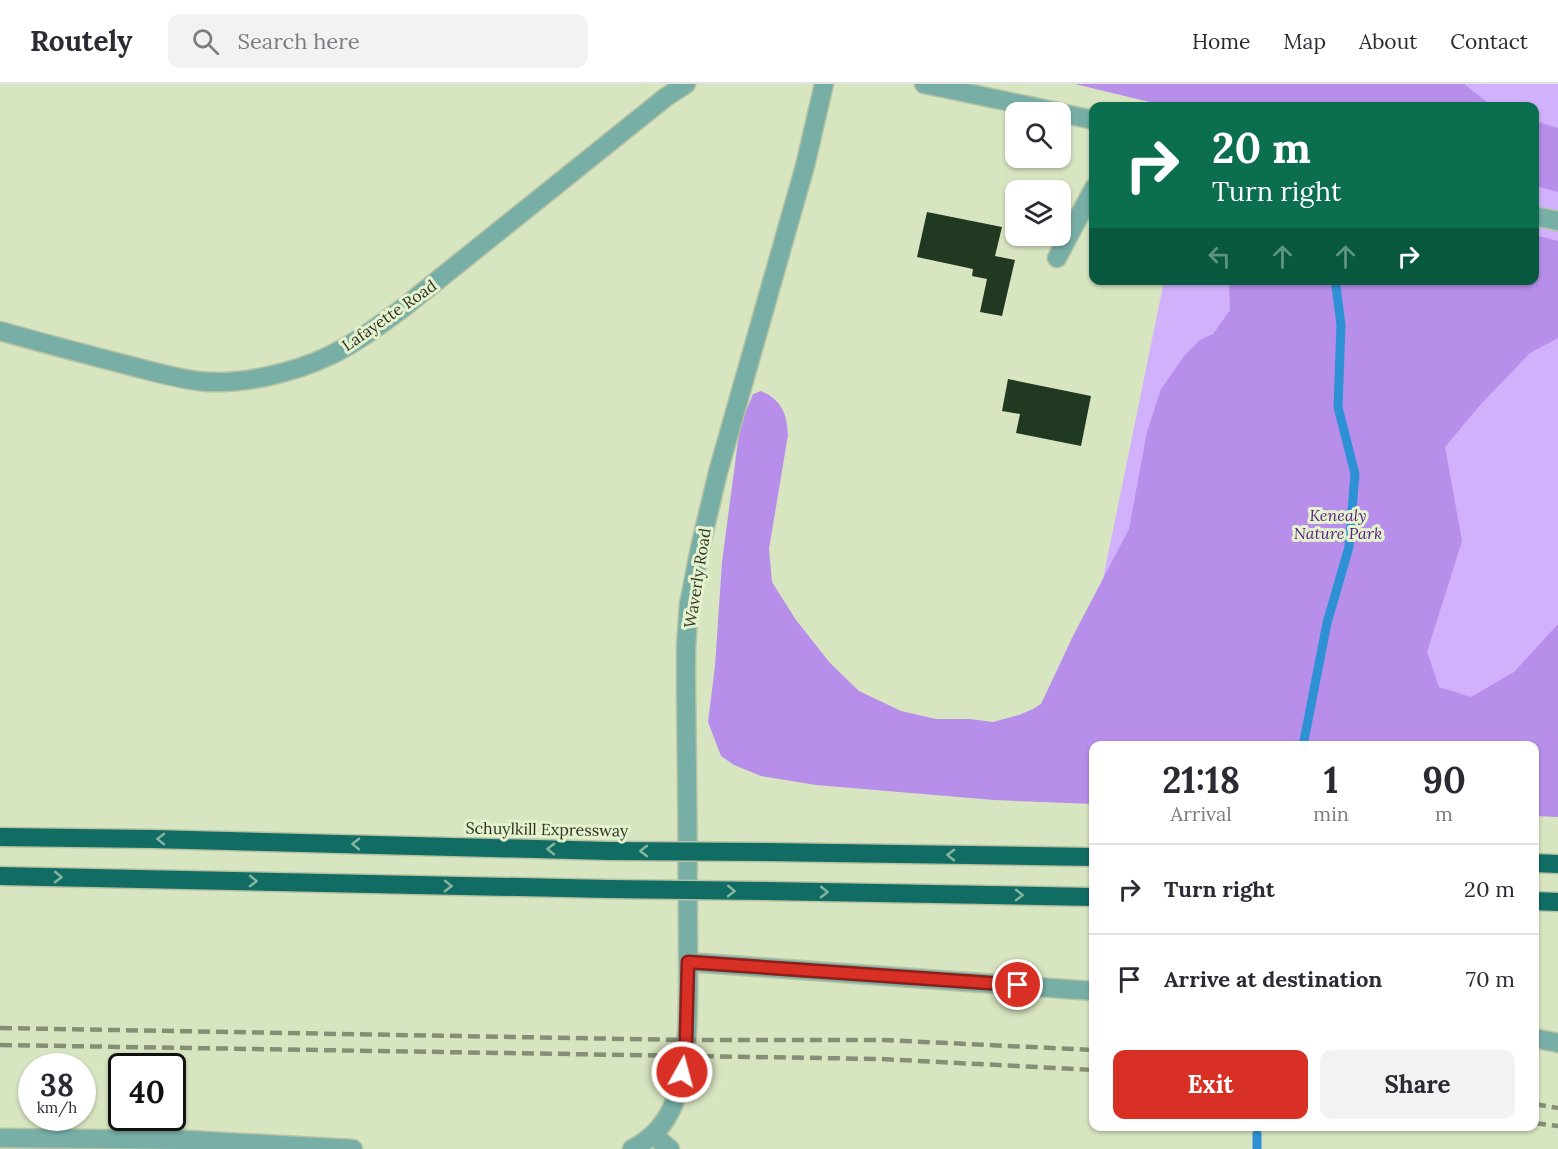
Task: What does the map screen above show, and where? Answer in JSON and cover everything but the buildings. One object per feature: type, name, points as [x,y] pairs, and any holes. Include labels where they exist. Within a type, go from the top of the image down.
[{"type":"highway","name":"Schuylkill Expressway","points":[[0,837],[609,851],[1089,857]]},
{"type":"highway","points":[[1539,863],[1558,864]]},
{"type":"highway","points":[[0,876],[609,890],[1089,897]]},
{"type":"highway","points":[[1539,901],[1558,902]]},
{"type":"street","name":"Lafayette Road","points":[[0,331],[176,377],[200,381],[266,377],[297,369],[330,355],[366,335],[394,315],[666,97],[686,84]]},
{"type":"street","name":"Waverly Road","points":[[632,1149],[653,1134],[665,1121],[679,1087],[686,1040],[688,962],[686,647],[689,604],[699,548],[718,472],[805,166],[824,84]]},
{"type":"street","points":[[924,84],[1008,102]]},
{"type":"street","points":[[1071,115],[1089,119]]},
{"type":"street","points":[[1057,258],[1089,197]]},
{"type":"street","points":[[1539,217],[1558,221]]},
{"type":"street","points":[[688,962],[1089,991]]},
{"type":"street","points":[[1539,1039],[1558,1043]]},
{"type":"street","points":[[653,1134],[670,1149]]},
{"type":"street","points":[[0,1138],[188,1140],[353,1149]]},
{"type":"green space","points":[[1075,84],[1464,84],[1487,102],[1149,102]]},
{"type":"green space","name":"Kenealy Nature Park","points":[[1139,84],[1558,84],[1558,804],[1539,758],[1539,741],[1089,741],[1089,753],[1059,794],[1163,285],[1539,285],[1539,102],[1191,102]]},
{"type":"green space","points":[[1539,122],[1558,128],[1558,192],[1539,187]]},
{"type":"green space","name":"Kenealy Nature Park","points":[[1539,236],[1558,241],[1558,338],[1530,353],[1481,404],[1445,447],[1462,541],[1427,652],[1439,687],[1471,697],[1514,672],[1558,624],[1558,817],[1539,816],[1539,741],[1089,741],[1089,804],[994,800],[816,785],[761,776],[734,765],[721,756],[708,722],[715,666],[722,562],[740,426],[753,394],[761,391],[768,395],[779,403],[785,414],[788,435],[769,549],[772,582],[796,620],[830,663],[859,691],[901,711],[936,719],[993,722],[1019,715],[1041,704],[1073,636],[1129,529],[1147,432],[1161,389],[1184,356],[1200,340],[1213,334],[1230,310],[1229,285],[1539,285]]},
{"type":"waterway","points":[[1304,741],[1327,623],[1349,547],[1355,474],[1338,407],[1341,325],[1336,286]]},
{"type":"waterway","points":[[1257,1134],[1257,1149]]},
{"type":"railway","points":[[0,1028],[686,1040],[883,1040],[1089,1050]]},
{"type":"railway","points":[[0,1045],[881,1059],[1089,1070]]},
{"type":"railway","points":[[1539,1105],[1558,1108]]},
{"type":"railway","points":[[1539,1124],[1558,1126]]},
{"type":"route","points":[[682,1072],[686,1040],[688,962],[1018,985]]}]
